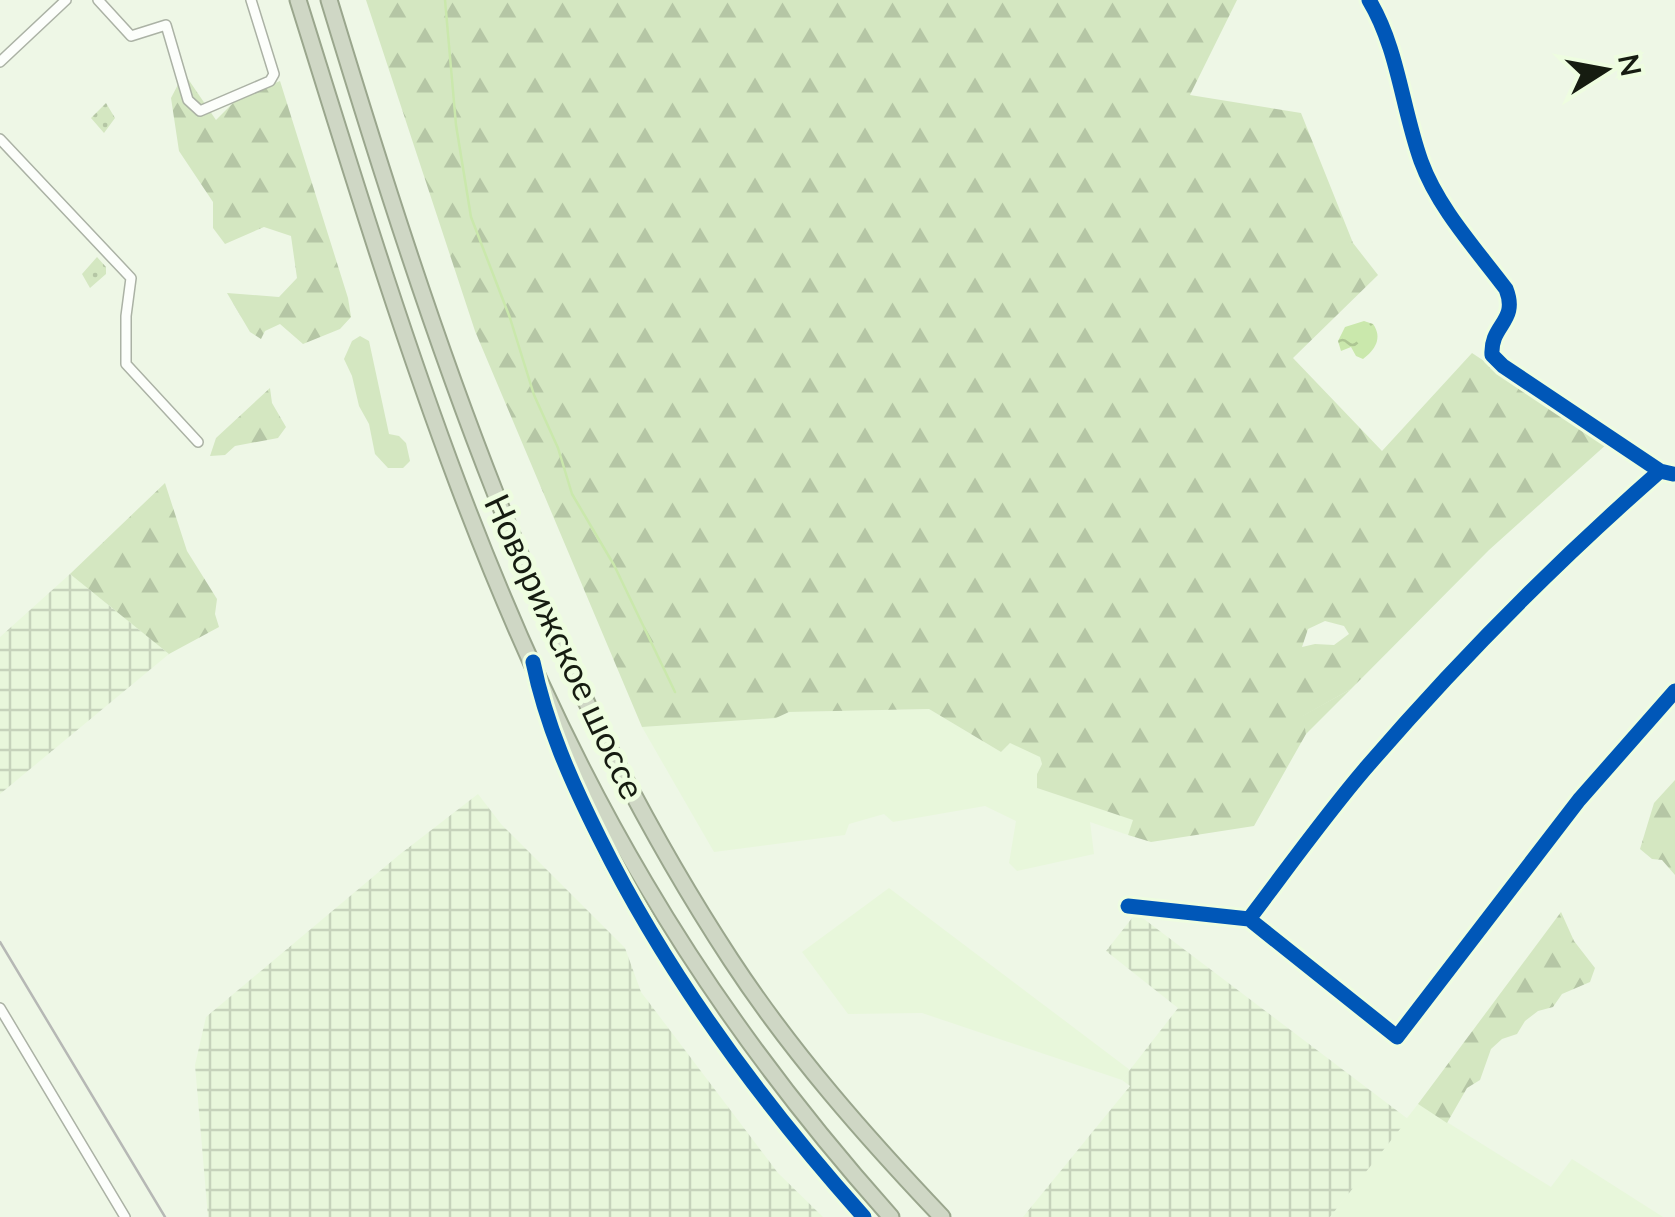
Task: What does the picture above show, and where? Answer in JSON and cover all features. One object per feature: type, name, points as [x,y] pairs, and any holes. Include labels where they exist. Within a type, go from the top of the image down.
[{"type":"highway","name":"Новорижское шоссе","points":[[298,0],[398,314],[455,472],[533,662],[590,782],[691,958],[786,1087],[891,1217]]},
{"type":"highway","name":"Новорижское шоссе","points":[[329,0],[381,171],[476,448],[546,615],[618,766],[693,899],[759,1001],[845,1110],[942,1217]]},
{"type":"street","points":[[0,62],[66,0]]},
{"type":"street","points":[[98,0],[131,36],[166,25],[188,100],[200,111],[270,81],[274,74],[251,0]]},
{"type":"street","points":[[1369,0],[1390,48],[1421,160],[1434,192],[1506,289],[1512,304],[1494,334],[1492,355],[1660,471],[1675,474]]},
{"type":"street","points":[[0,139],[131,278],[126,364],[198,442]]},
{"type":"street","points":[[1249,919],[1362,772],[1442,682],[1522,598],[1660,471]]},
{"type":"street","points":[[533,662],[553,738],[578,796],[667,962],[795,1140],[864,1217]]},
{"type":"street","points":[[1128,906],[1249,919],[1398,1036],[1579,800],[1675,691]]},
{"type":"street","points":[[0,1008],[125,1217]]},
{"type":"shaded area","points":[[70,574],[169,654],[0,794],[0,637]]},
{"type":"shaded area","points":[[929,709],[1001,752],[1010,743],[1030,750],[1040,757],[1042,764],[1037,788],[1134,820],[1128,835],[1090,822],[1094,854],[1017,871],[1009,863],[1016,821],[985,806],[893,822],[884,814],[849,824],[845,835],[714,852],[642,727],[776,718],[789,712]]},
{"type":"shaded area","points":[[478,794],[501,824],[625,948],[641,992],[778,1173],[823,1217],[208,1217],[195,1065],[206,1017]]},
{"type":"shaded area","points":[[889,888],[1130,1070],[1122,1080],[922,1013],[848,1014],[802,952]]},
{"type":"shaded area","points":[[1136,913],[1408,1119],[1330,1217],[1023,1217],[1130,1086],[1122,1080],[1178,1008],[1106,951]]},
{"type":"shaded area","points":[[1418,1104],[1551,1187],[1572,1159],[1663,1217],[1330,1217]]},
{"type":"green space","points":[[366,0],[1237,0],[1190,95],[1301,113],[1353,243],[1378,275],[1293,358],[1382,451],[1472,353],[1608,443],[1489,550],[1351,689],[1303,716],[1306,734],[1254,826],[1151,842],[1128,835],[1133,820],[1037,788],[1040,757],[1010,743],[1001,752],[929,709],[789,712],[776,718],[642,727],[475,331]],"holes":[[[1325,621],[1344,626],[1349,634],[1334,645],[1302,647],[1308,629]]]},
{"type":"green space","points":[[184,73],[216,120],[238,98],[280,81],[348,298],[351,317],[340,329],[303,344],[280,324],[265,331],[261,339],[250,332],[227,293],[279,297],[297,278],[291,236],[264,227],[225,244],[213,228],[213,202],[179,151],[171,98]]},
{"type":"green space","points":[[106,103],[115,118],[104,133],[91,118]]},
{"type":"green space","points":[[97,257],[106,267],[106,274],[90,288],[82,274]]},
{"type":"green space","points":[[360,336],[369,341],[389,434],[406,443],[410,461],[403,468],[388,468],[375,454],[369,424],[359,406],[344,359],[352,341]]},
{"type":"green space","points":[[270,388],[272,403],[286,427],[278,438],[235,446],[225,455],[210,456],[216,438]]},
{"type":"green space","points":[[165,483],[187,551],[217,599],[215,614],[219,627],[169,654],[70,574]]},
{"type":"green space","points":[[1351,689],[1306,734],[1302,716]]},
{"type":"green space","points":[[1675,780],[1675,875],[1662,860],[1652,859],[1640,849],[1654,803]]},
{"type":"green space","points":[[1561,912],[1574,941],[1595,968],[1590,982],[1562,994],[1553,1007],[1538,1011],[1517,1034],[1502,1039],[1491,1049],[1480,1080],[1467,1088],[1447,1123],[1418,1104]]},
{"type":"water","points":[[1364,321],[1373,324],[1377,339],[1363,359],[1351,347],[1341,351],[1338,341],[1345,327]]},
{"type":"waterway","points":[[445,0],[456,125],[471,217],[572,494],[614,565],[675,692]]},
{"type":"railway","points":[[0,942],[165,1217]]},
{"type":"cycle path","points":[[1369,0],[1387,38],[1414,141],[1428,178],[1459,228],[1506,289],[1509,309],[1495,336],[1492,355],[1660,471],[1673,474]]},
{"type":"cycle path","points":[[1128,906],[1249,919],[1350,787],[1435,690],[1544,578],[1660,471]]},
{"type":"cycle path","points":[[533,662],[569,774],[656,941],[753,1084],[864,1217]]},
{"type":"cycle path","points":[[1249,919],[1397,1037],[1579,800],[1675,691]]}]
